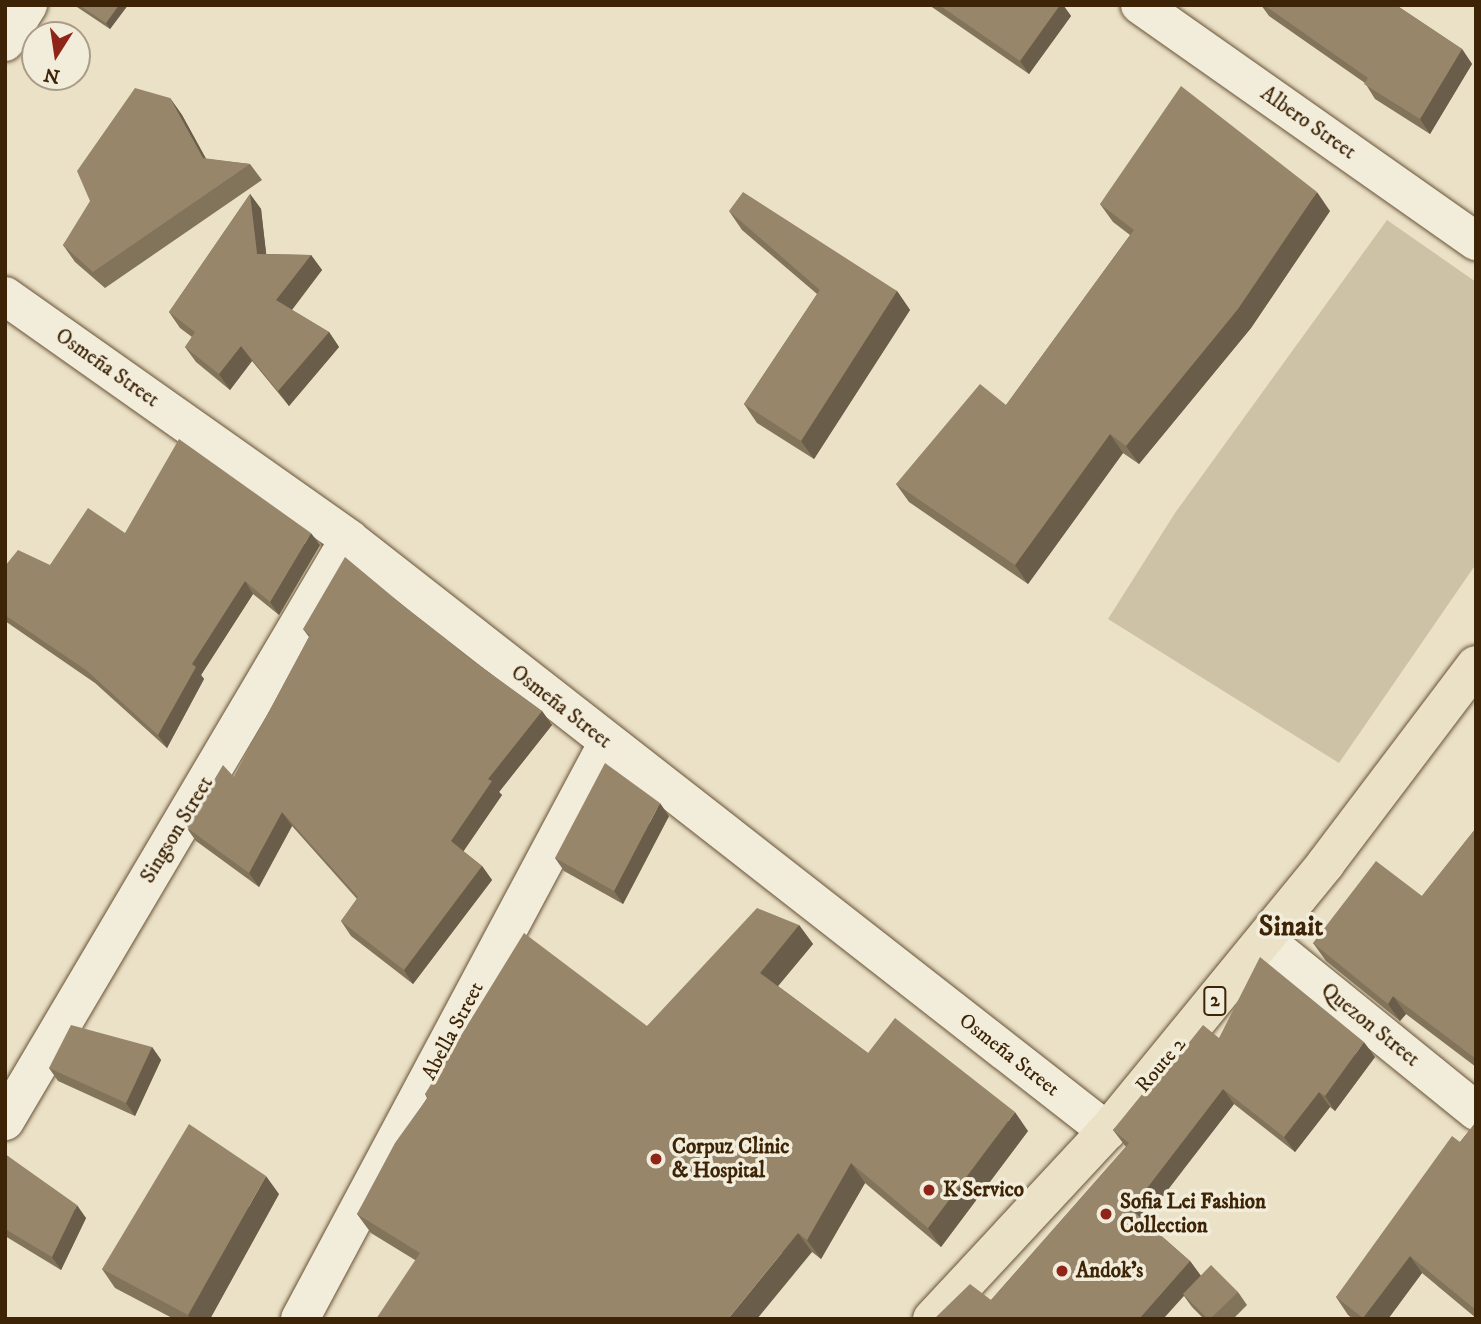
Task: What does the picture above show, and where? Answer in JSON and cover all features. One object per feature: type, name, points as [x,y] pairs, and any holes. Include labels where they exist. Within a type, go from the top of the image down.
[{"type":"highway","name":"Route 2","points":[[932,1319],[1107,1131],[1265,940],[1440,718],[1476,665]]},
{"type":"street","points":[[5,42],[28,5]]},
{"type":"street","name":"Albero Street","points":[[1140,5],[1476,241]]},
{"type":"street","name":"Osmeña Street","points":[[5,296],[349,538],[607,744],[1107,1131]]},
{"type":"street","name":"Singson Street","points":[[5,1121],[349,538]]},
{"type":"street","name":"Abella Street","points":[[300,1319],[607,744]]},
{"type":"street","name":"Quezon Street","points":[[1265,940],[1476,1111]]},
{"type":"shaded area","points":[[1387,220],[1476,282],[1476,564],[1339,763],[1108,619],[1175,513]]},
{"type":"building","points":[[79,5],[119,5],[106,23]]},
{"type":"building","points":[[939,5],[1060,5],[1020,61]]},
{"type":"building","points":[[1264,5],[1396,5],[1462,49],[1420,119],[1364,84],[1368,78]]},
{"type":"building","points":[[1181,86],[1317,192],[1238,309],[1126,446],[1110,434],[1015,565],[896,484],[980,384],[1006,405],[1134,230],[1100,204]]},
{"type":"building","points":[[135,88],[170,98],[203,158],[250,164],[93,272],[63,245],[90,201],[77,171]]},
{"type":"building","points":[[743,192],[897,291],[801,441],[744,404],[820,290],[729,211]]},
{"type":"building","points":[[250,194],[257,254],[311,255],[276,300],[329,332],[278,391],[241,346],[219,374],[185,347],[195,332],[169,312]]},
{"type":"building","points":[[179,439],[311,533],[270,602],[245,581],[192,664],[196,667],[158,735],[86,670],[5,615],[5,566],[18,550],[50,565],[88,508],[125,533]]},
{"type":"building","points":[[345,557],[447,642],[542,711],[488,779],[492,781],[451,841],[482,866],[404,970],[341,921],[358,897],[282,812],[249,873],[186,827],[223,765],[234,777],[310,635],[303,629]]},
{"type":"building","points":[[605,763],[660,803],[614,891],[555,858]]},
{"type":"building","points":[[1476,828],[1476,1059],[1393,996],[1388,1004],[1313,943],[1376,861],[1422,896]]},
{"type":"building","points":[[757,908],[799,925],[760,973],[868,1053],[895,1018],[1015,1112],[928,1228],[851,1163],[807,1240],[798,1233],[728,1319],[376,1319],[420,1253],[357,1214],[395,1143],[428,1097],[425,1094],[524,933],[647,1026]]},
{"type":"building","points":[[1260,957],[1364,1042],[1325,1096],[1319,1092],[1284,1137],[1223,1089],[1131,1209],[1190,1261],[1139,1319],[934,1319],[970,1284],[991,1300],[1129,1143],[1113,1130],[1161,1071],[1164,1074],[1203,1025],[1219,1038]]},
{"type":"building","points":[[71,1025],[152,1047],[126,1103],[49,1068]]},
{"type":"building","points":[[1476,1122],[1476,1310],[1410,1256],[1363,1318],[1336,1297],[1452,1136],[1460,1142]]},
{"type":"building","points":[[189,1124],[266,1176],[188,1315],[102,1269]]},
{"type":"building","points":[[5,1154],[77,1205],[52,1257],[5,1229]]},
{"type":"building","points":[[1211,1265],[1238,1292],[1208,1319],[1183,1294]]},
{"type":"place","name":"Corpuz Clinic & Hospital","points":[[656,1159]]},
{"type":"place","name":"K Servico","points":[[929,1190]]},
{"type":"place","name":"Sofia Lei Fashion Collection","points":[[1106,1214]]},
{"type":"place","name":"Andok's","points":[[1062,1271]]},
{"type":"district","name":"Sinait","points":[[1291,927]]}]
